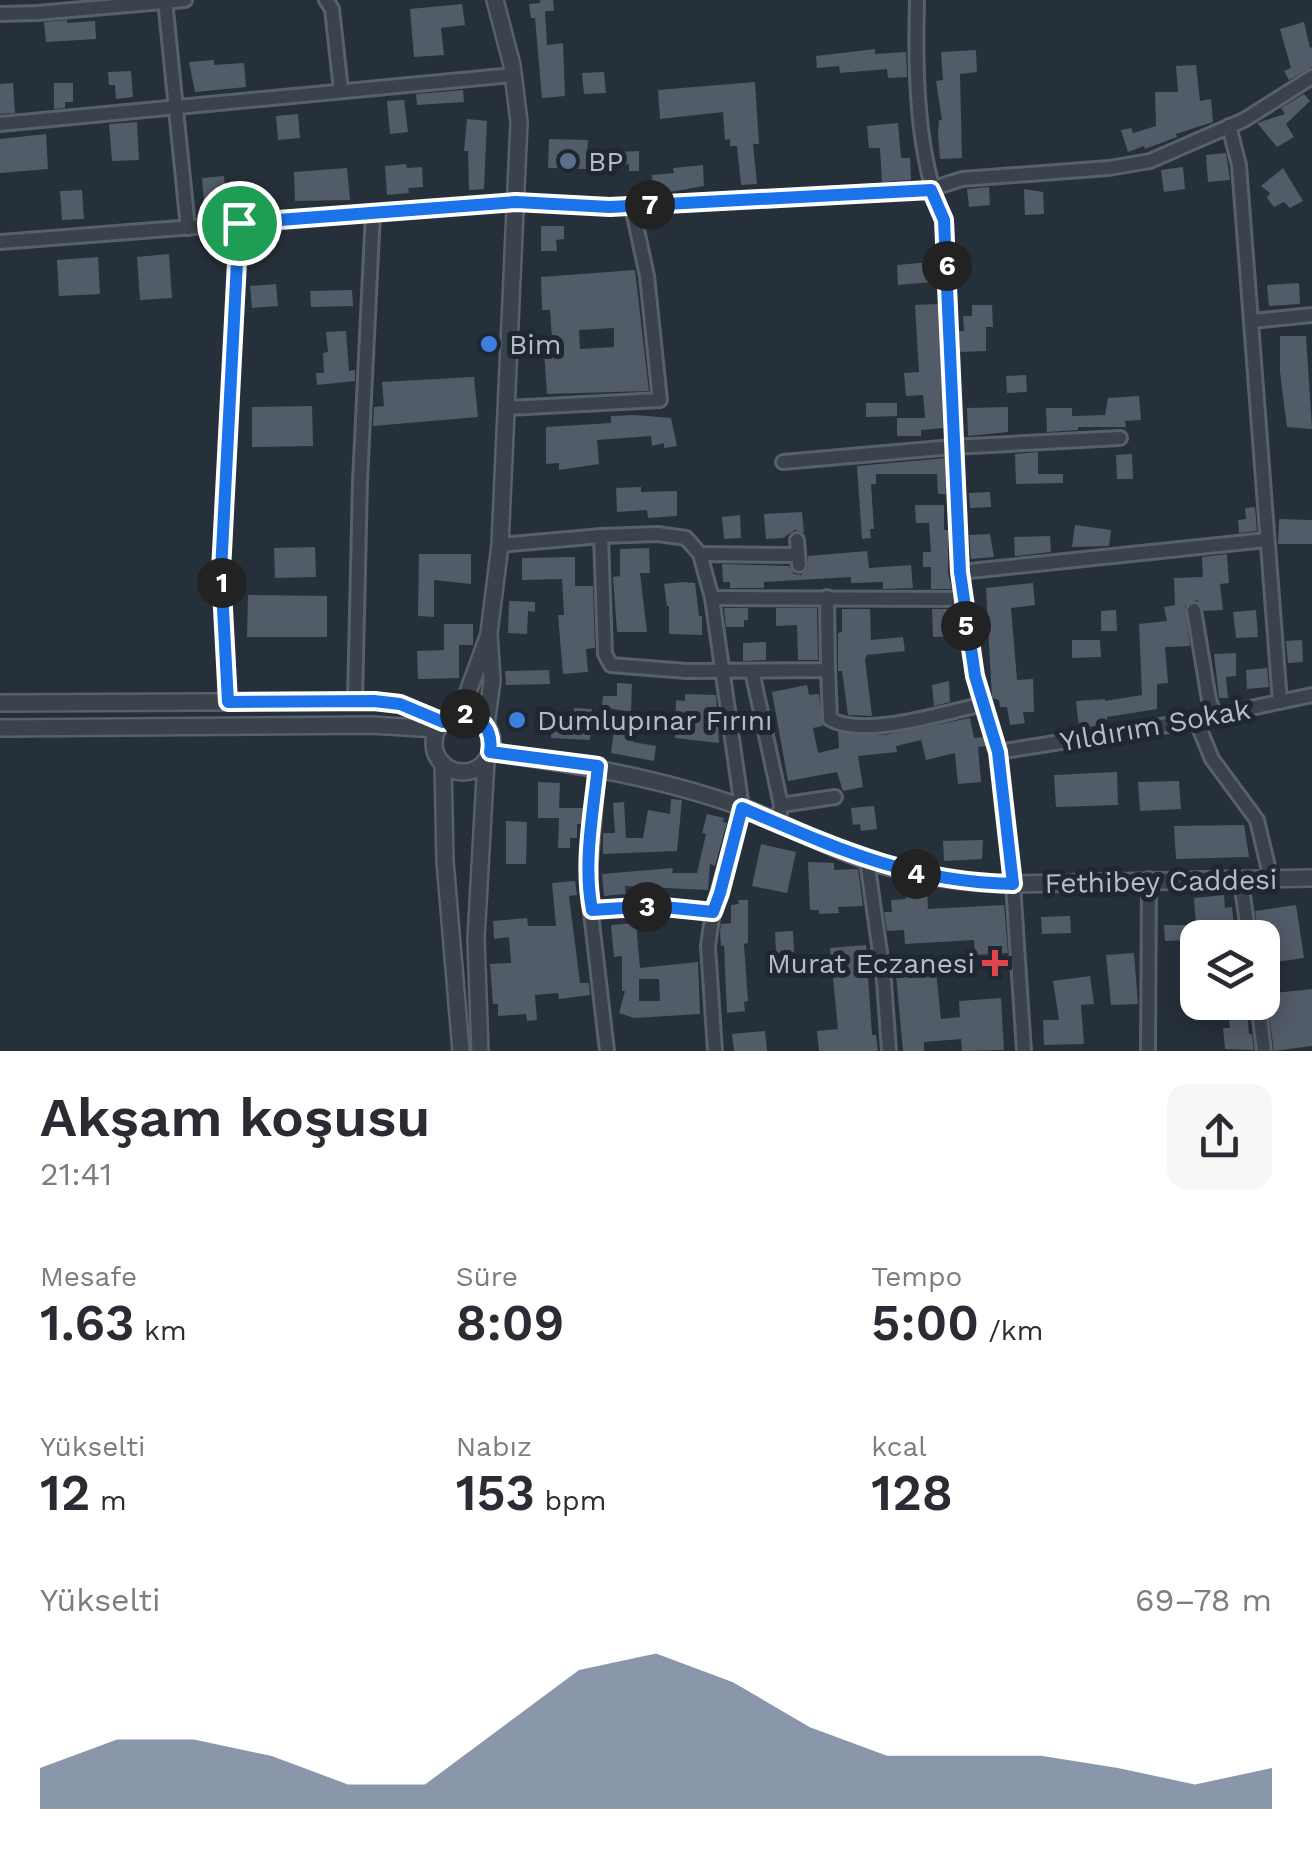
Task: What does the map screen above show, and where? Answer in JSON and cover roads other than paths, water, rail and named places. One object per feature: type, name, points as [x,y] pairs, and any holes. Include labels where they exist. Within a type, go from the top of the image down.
[{"type":"street","points":[[0,14],[186,0]]},
{"type":"street","points":[[326,0],[332,9],[341,90]]},
{"type":"street","points":[[486,725],[492,682],[489,633],[500,545],[519,122],[513,75],[495,0]]},
{"type":"street","points":[[918,0],[924,147],[931,190],[944,220],[962,599],[975,676],[998,752],[1013,884],[1024,1051]]},
{"type":"street","points":[[165,1],[188,228]]},
{"type":"street","points":[[0,124],[513,75]]},
{"type":"street","points":[[0,242],[516,202],[632,206],[931,190],[962,179],[1150,161],[1229,126],[1312,77]]},
{"type":"street","points":[[1229,126],[1239,165],[1280,702]]},
{"type":"street","points":[[507,408],[660,400],[647,276],[632,206]]},
{"type":"street","points":[[355,701],[360,482],[373,212]]},
{"type":"street","points":[[228,702],[221,571],[239,223]]},
{"type":"street","points":[[1252,321],[1312,315]]},
{"type":"street","points":[[783,462],[1120,438]]},
{"type":"street","points":[[500,545],[658,534],[686,538],[700,554],[712,598],[742,808],[713,912],[708,946],[715,1051]]},
{"type":"street","points":[[601,536],[605,654],[611,665],[721,671],[828,670]]},
{"type":"street","points":[[700,554],[798,560],[797,540]]},
{"type":"street","points":[[960,572],[1266,540]]},
{"type":"street","points":[[826,597],[830,719],[842,726],[894,724],[984,704]]},
{"type":"street","points":[[712,598],[962,599]]},
{"type":"street","points":[[1194,610],[1208,700],[1215,716]]},
{"type":"street","points":[[460,714],[489,633]]},
{"type":"street","points":[[752,671],[780,804],[778,823]]},
{"type":"street","name":"Yıldırım Sokak","points":[[998,752],[1196,720],[1312,696]]},
{"type":"street","points":[[0,702],[355,701],[400,704],[440,725]]},
{"type":"street","points":[[0,728],[440,725],[460,714],[470,714],[486,725],[490,733],[476,939],[480,1051]]},
{"type":"street","points":[[1196,720],[1212,759],[1257,820],[1271,878]]},
{"type":"street","points":[[440,725],[434,748],[443,764],[445,862],[460,1051]]},
{"type":"street","points":[[443,764],[470,771],[488,756]]},
{"type":"street","name":"Fethibey Caddesi","points":[[488,756],[598,766],[742,808],[867,860],[926,876],[1013,884],[1312,878]]},
{"type":"street","points":[[598,766],[588,887],[607,1051]]},
{"type":"street","points":[[780,804],[834,797]]},
{"type":"street","points":[[867,860],[884,981],[889,1051]]},
{"type":"street","points":[[1148,1051],[1149,879]]},
{"type":"street","points":[[1241,881],[1246,920]]},
{"type":"street","points":[[592,910],[654,906],[713,912]]},
{"type":"street","points":[[1260,1020],[1264,1051]]},
{"type":"place","name":"BP","points":[[568,161]]},
{"type":"place","name":"Bim","points":[[489,344]]},
{"type":"place","name":"Dumlupınar Fırını","points":[[517,720]]},
{"type":"place","name":"Murat Eczanesi","points":[[995,963]]}]
